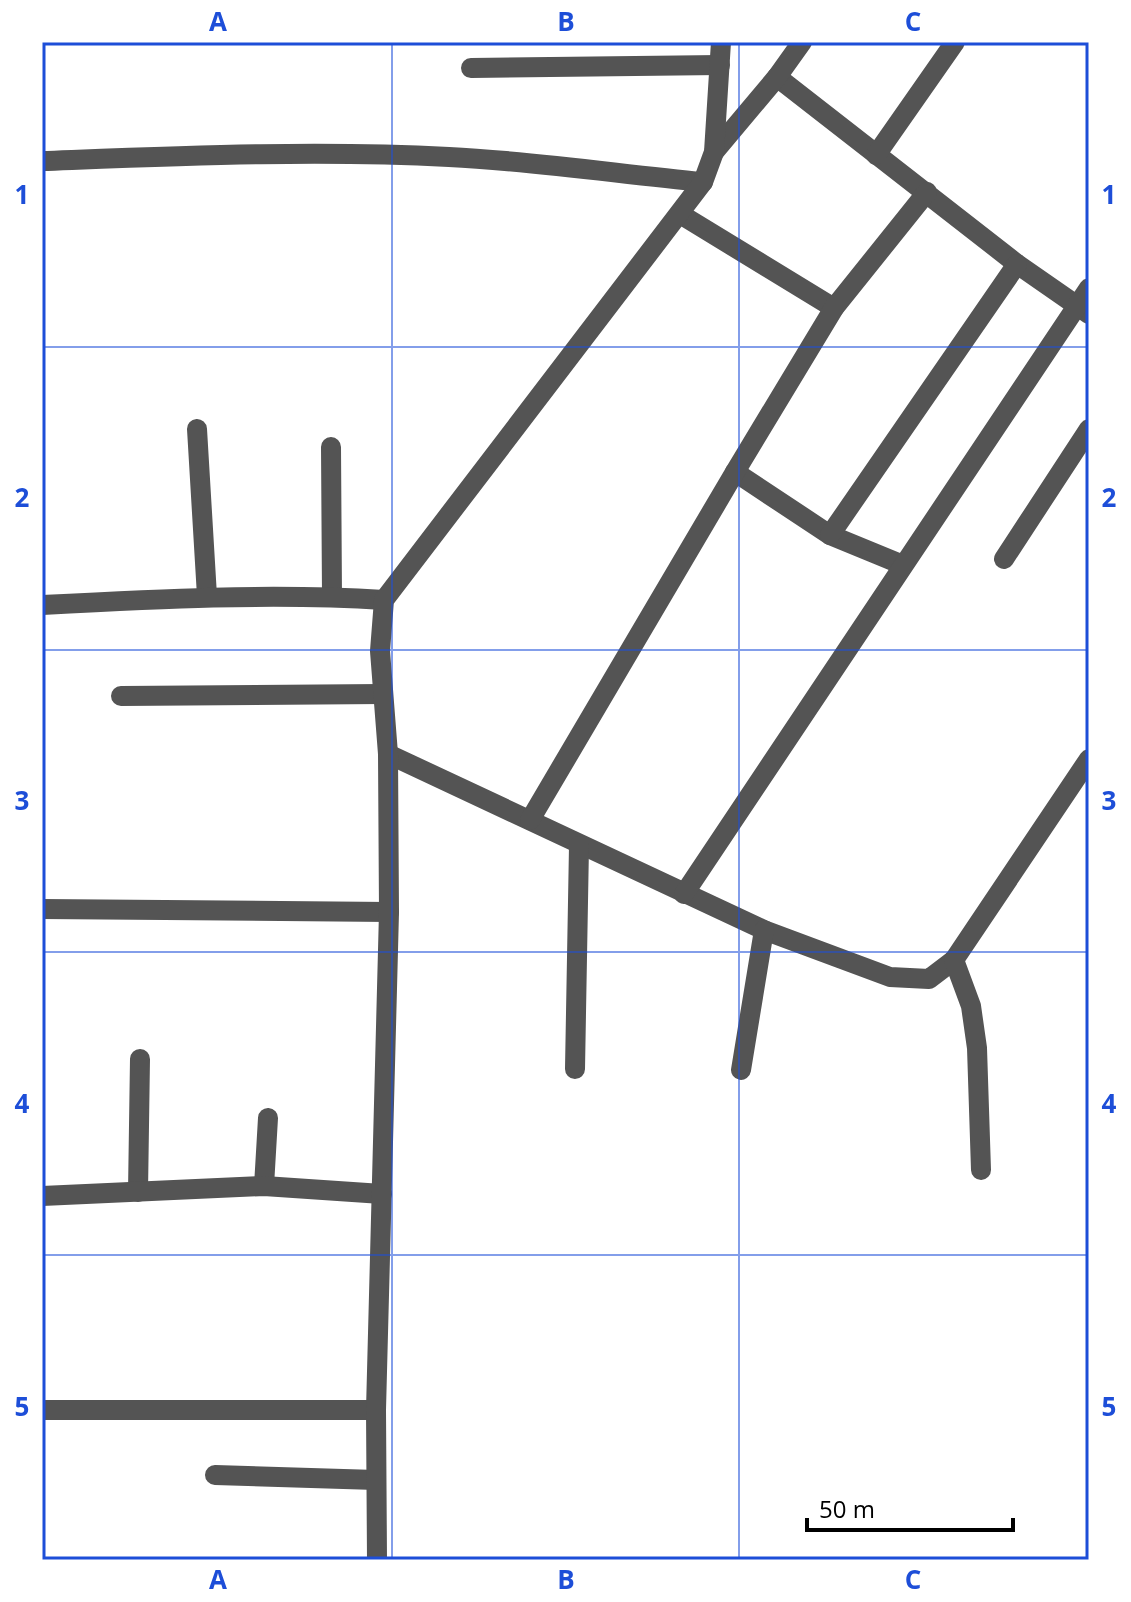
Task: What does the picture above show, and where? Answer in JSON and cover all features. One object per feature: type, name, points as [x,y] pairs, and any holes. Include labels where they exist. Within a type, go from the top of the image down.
[{"type":"street","points":[[377,1560],[376,1410],[389,912],[388,754],[380,651],[384,600],[703,182],[714,152],[721,42]]},
{"type":"street","points":[[714,152],[802,42]]},
{"type":"street","points":[[876,155],[955,42]]},
{"type":"street","points":[[471,68],[720,65]]},
{"type":"street","points":[[684,894],[903,565],[1085,303],[1017,264],[777,77]]},
{"type":"street","points":[[42,161],[234,154],[452,157],[703,182]]},
{"type":"street","points":[[530,820],[834,308],[927,192]]},
{"type":"street","points":[[680,214],[834,308]]},
{"type":"street","points":[[830,535],[1017,264]]},
{"type":"street","points":[[197,429],[207,596]]},
{"type":"street","points":[[1004,559],[1089,429]]},
{"type":"street","points":[[331,447],[332,596]]},
{"type":"street","points":[[735,472],[830,535],[903,565]]},
{"type":"street","points":[[42,605],[207,596],[332,596],[384,600]]},
{"type":"street","points":[[121,696],[383,694]]},
{"type":"street","points":[[388,754],[764,930],[890,977],[929,979],[954,960],[1089,759]]},
{"type":"street","points":[[575,1069],[579,846]]},
{"type":"street","points":[[42,909],[389,912]]},
{"type":"street","points":[[741,1070],[764,930]]},
{"type":"street","points":[[954,960],[971,1006],[977,1048],[981,1170]]},
{"type":"street","points":[[138,1192],[140,1059]]},
{"type":"street","points":[[264,1186],[268,1118]]},
{"type":"street","points":[[42,1196],[264,1186],[382,1194]]},
{"type":"street","points":[[42,1410],[376,1410]]},
{"type":"street","points":[[215,1475],[376,1480]]}]
